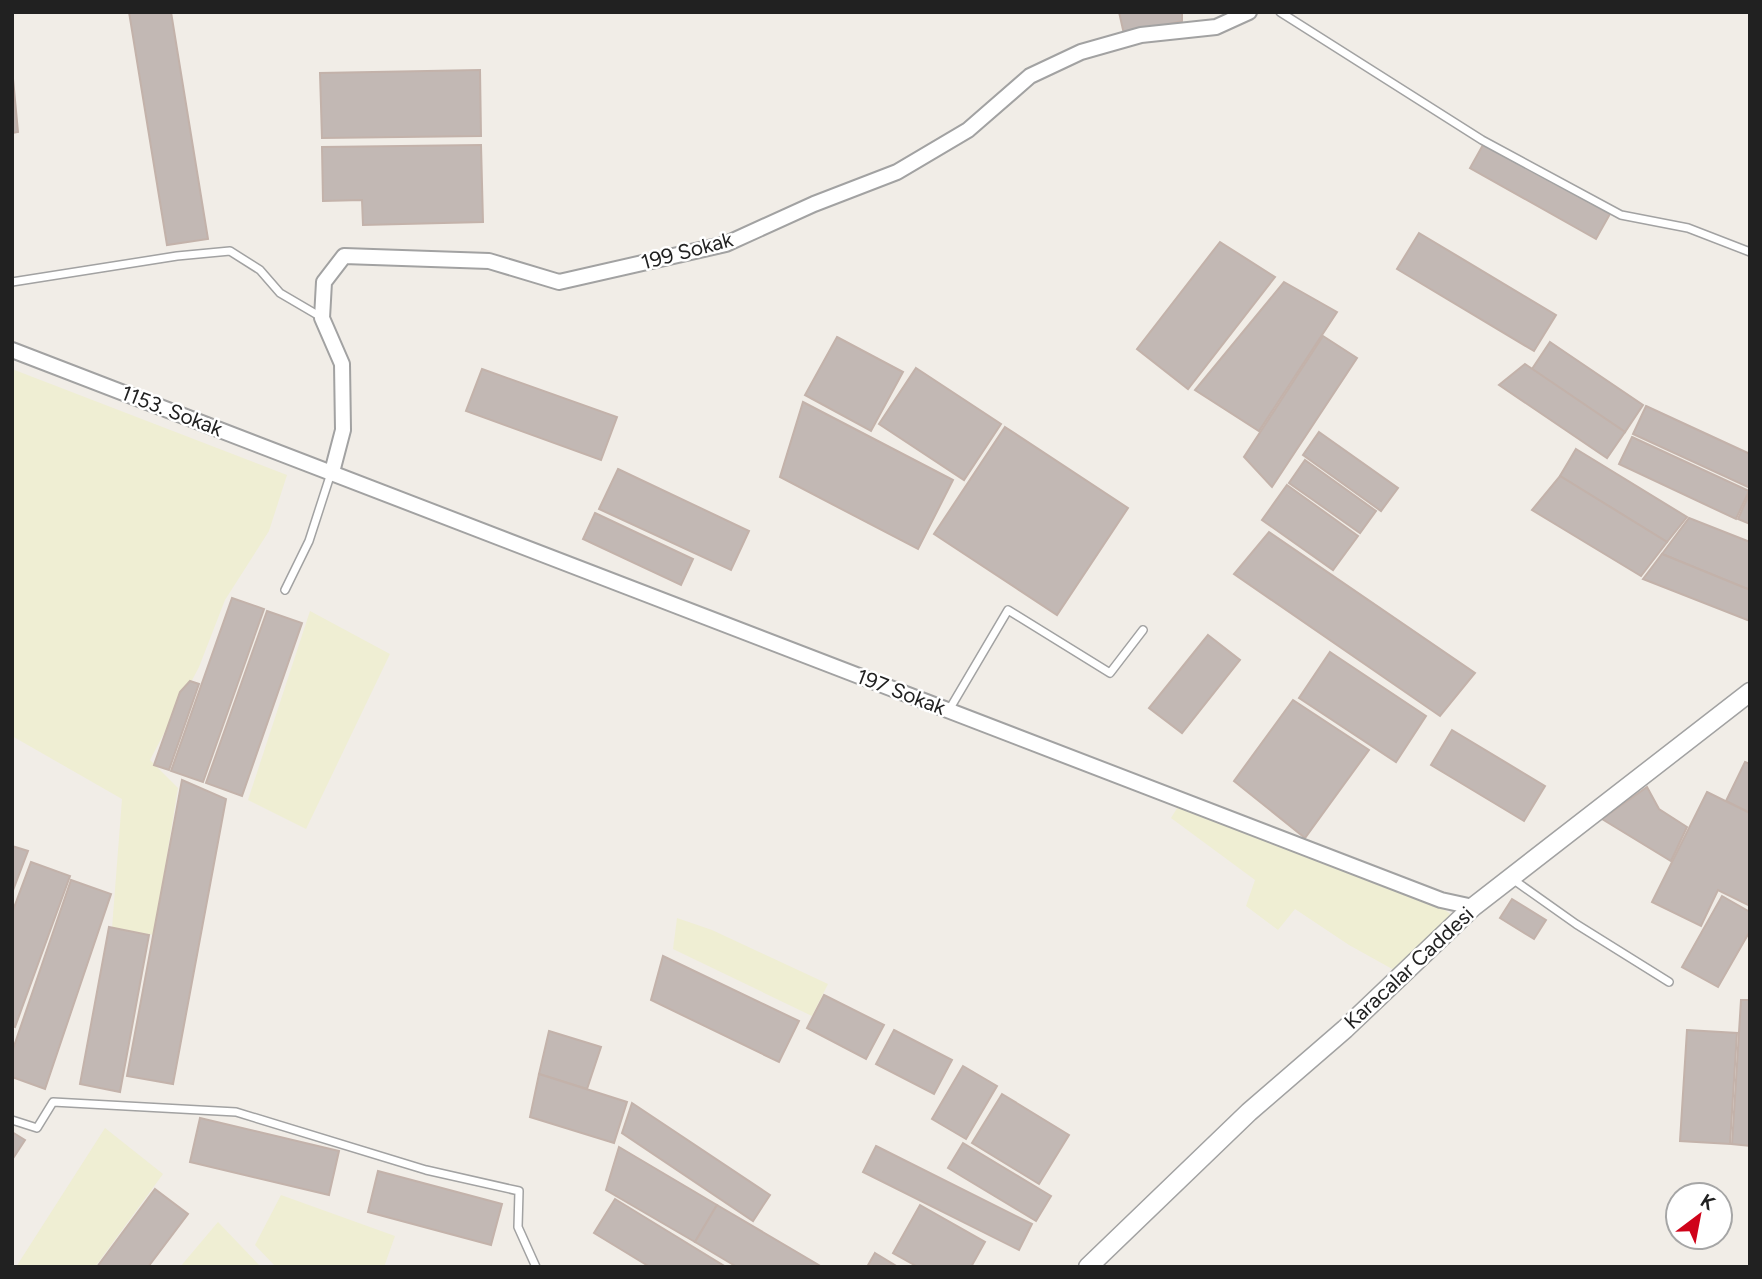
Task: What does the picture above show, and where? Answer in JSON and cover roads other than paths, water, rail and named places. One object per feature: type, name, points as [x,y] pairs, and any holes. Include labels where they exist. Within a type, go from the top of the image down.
[{"type":"street","name":"199 Sokak","points":[[332,472],[344,430],[342,364],[322,318],[324,282],[344,256],[489,261],[559,282],[726,244],[814,204],[897,172],[968,130],[1030,76],[1081,52],[1141,35],[1216,27],[1249,12]]},
{"type":"street","name":"1153. Sokak","points":[[12,350],[332,472]]},
{"type":"street","name":"197 Sokak","points":[[332,472],[1441,901],[1473,907]]},
{"type":"street","name":"Karacalar Caddesi","points":[[1088,1267],[1219,1140],[1345,1029],[1473,907],[1750,692]]},
{"type":"lane","points":[[1280,12],[1482,140],[1621,215],[1688,228],[1750,252]]},
{"type":"lane","points":[[12,282],[177,256],[230,251],[260,270],[280,293],[322,318]]},
{"type":"lane","points":[[285,590],[309,541],[332,472]]},
{"type":"lane","points":[[948,710],[1008,610],[1110,673],[1143,630]]},
{"type":"lane","points":[[1510,878],[1576,924],[1669,982]]},
{"type":"lane","points":[[12,1120],[37,1128],[53,1102],[236,1112],[426,1170],[519,1191],[518,1227],[536,1267]]}]
